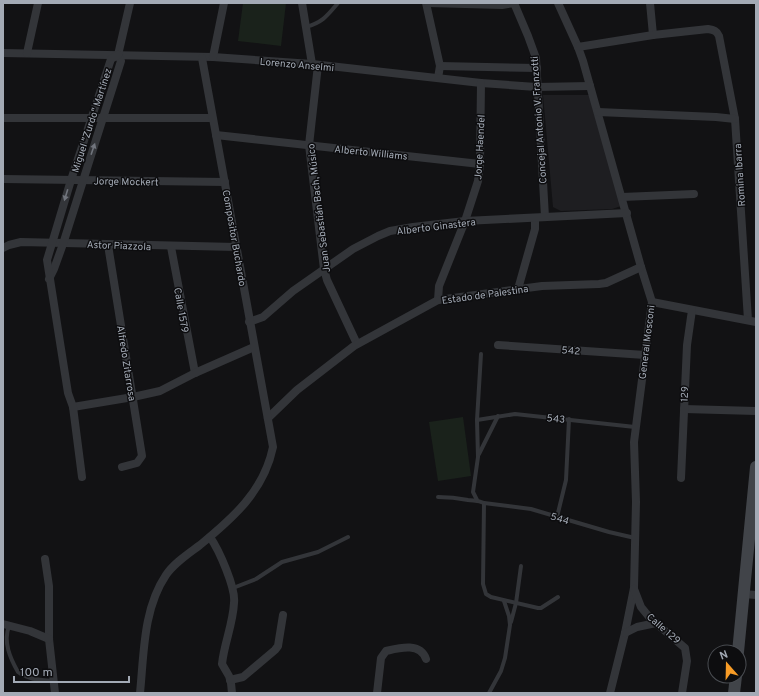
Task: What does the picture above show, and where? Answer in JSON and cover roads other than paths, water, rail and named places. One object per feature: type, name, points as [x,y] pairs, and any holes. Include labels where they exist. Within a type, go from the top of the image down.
[{"type":"street","points":[[27,53],[38,3]]},
{"type":"street","points":[[118,55],[130,3]]},
{"type":"street","points":[[213,57],[224,3]]},
{"type":"street","name":"Juan Sebastián Bach, Músico","points":[[302,3],[315,65],[309,145],[324,269],[326,280],[357,344]]},
{"type":"street","points":[[438,78],[440,66],[427,3],[502,5],[514,3]]},
{"type":"street","name":"Concejal Antonio V. Franzotti","points":[[514,3],[533,48],[537,68],[536,87],[545,217]]},
{"type":"street","name":"General Mosconi","points":[[558,3],[578,47],[652,302],[634,442],[636,502],[634,588],[626,633],[610,693]]},
{"type":"street","points":[[578,47],[653,36],[650,3]]},
{"type":"street","name":"Romina Ibarra","points":[[653,36],[708,29],[717,32],[719,36],[735,119],[752,321]]},
{"type":"street","name":"Lorenzo Anselmi","points":[[3,52],[202,58],[213,57],[315,65],[481,83],[536,87],[590,86]]},
{"type":"street","name":"Miguel \"Zurdo\" Martínez","points":[[49,279],[63,244],[82,180],[121,61],[118,55],[110,59],[47,260],[49,279],[68,393],[73,407],[82,477]]},
{"type":"street","name":"Compositor Buchardo","points":[[140,693],[149,620],[156,594],[165,576],[170,570],[210,537],[245,503],[265,474],[273,448],[202,58]]},
{"type":"street","points":[[440,66],[537,68]]},
{"type":"street","name":"Jorge Haendel","points":[[438,300],[439,286],[465,221],[478,181],[480,164],[481,83]]},
{"type":"street","points":[[598,112],[735,119]]},
{"type":"street","points":[[3,118],[212,118]]},
{"type":"street","name":"Alberto Williams","points":[[216,134],[480,164]]},
{"type":"street","name":"Jorge Mockert","points":[[3,179],[225,182]]},
{"type":"street","points":[[622,197],[694,194]]},
{"type":"street","name":"Alberto Ginastera","points":[[250,322],[263,317],[292,291],[353,249],[390,231],[413,226],[465,221],[627,212]]},
{"type":"street","points":[[518,288],[535,228],[535,218]]},
{"type":"street","name":"Astor Piazzola","points":[[3,248],[21,242],[171,247],[236,247]]},
{"type":"street","name":"Alfredo Zitarrosa","points":[[108,245],[142,456],[137,463],[122,467]]},
{"type":"street","name":"Calle 1579","points":[[171,247],[195,373]]},
{"type":"street","name":"Estado de Palestina","points":[[268,418],[297,390],[357,344],[438,300],[518,288],[606,283],[641,267]]},
{"type":"street","points":[[652,302],[752,321]]},
{"type":"street","name":"129","points":[[681,478],[687,345],[692,310]]},
{"type":"street","name":"542","points":[[498,345],[644,355]]},
{"type":"street","points":[[73,407],[160,391],[195,373],[254,347]]},
{"type":"street","points":[[684,409],[756,411]]},
{"type":"street","points":[[740,644],[750,595],[756,467]]},
{"type":"street","points":[[210,537],[215,545],[235,597],[222,664],[230,680],[232,693]]},
{"type":"street","points":[[46,559],[50,639],[55,693]]},
{"type":"street","name":"Calle 129","points":[[634,588],[641,607],[656,623],[685,648],[686,661],[682,693]]},
{"type":"street","points":[[230,680],[243,676],[276,650],[283,615]]},
{"type":"street","points":[[626,633],[637,627],[656,623]]},
{"type":"street","points":[[6,625],[42,635],[50,639]]},
{"type":"street","points":[[377,693],[381,658],[386,651],[414,647],[418,649],[426,659]]},
{"type":"lane","points":[[306,27],[322,21],[338,3]]},
{"type":"lane","points":[[477,500],[473,492],[478,457],[477,420],[481,354]]},
{"type":"lane","name":"543","points":[[477,420],[515,414],[635,427]]},
{"type":"lane","points":[[478,457],[498,416]]},
{"type":"lane","points":[[557,517],[566,480],[569,419]]},
{"type":"lane","name":"544","points":[[438,497],[454,497],[477,500],[484,503],[521,507],[635,538]]},
{"type":"lane","points":[[484,503],[483,584],[488,596],[504,601],[541,608],[558,597]]},
{"type":"lane","points":[[232,588],[256,579],[282,562],[318,552],[348,537]]},
{"type":"lane","points":[[489,693],[503,667],[510,625],[516,603],[521,566]]},
{"type":"lane","points":[[504,601],[509,616],[510,625]]},
{"type":"lane","points":[[6,625],[6,644],[18,672],[34,679],[54,681]]}]
